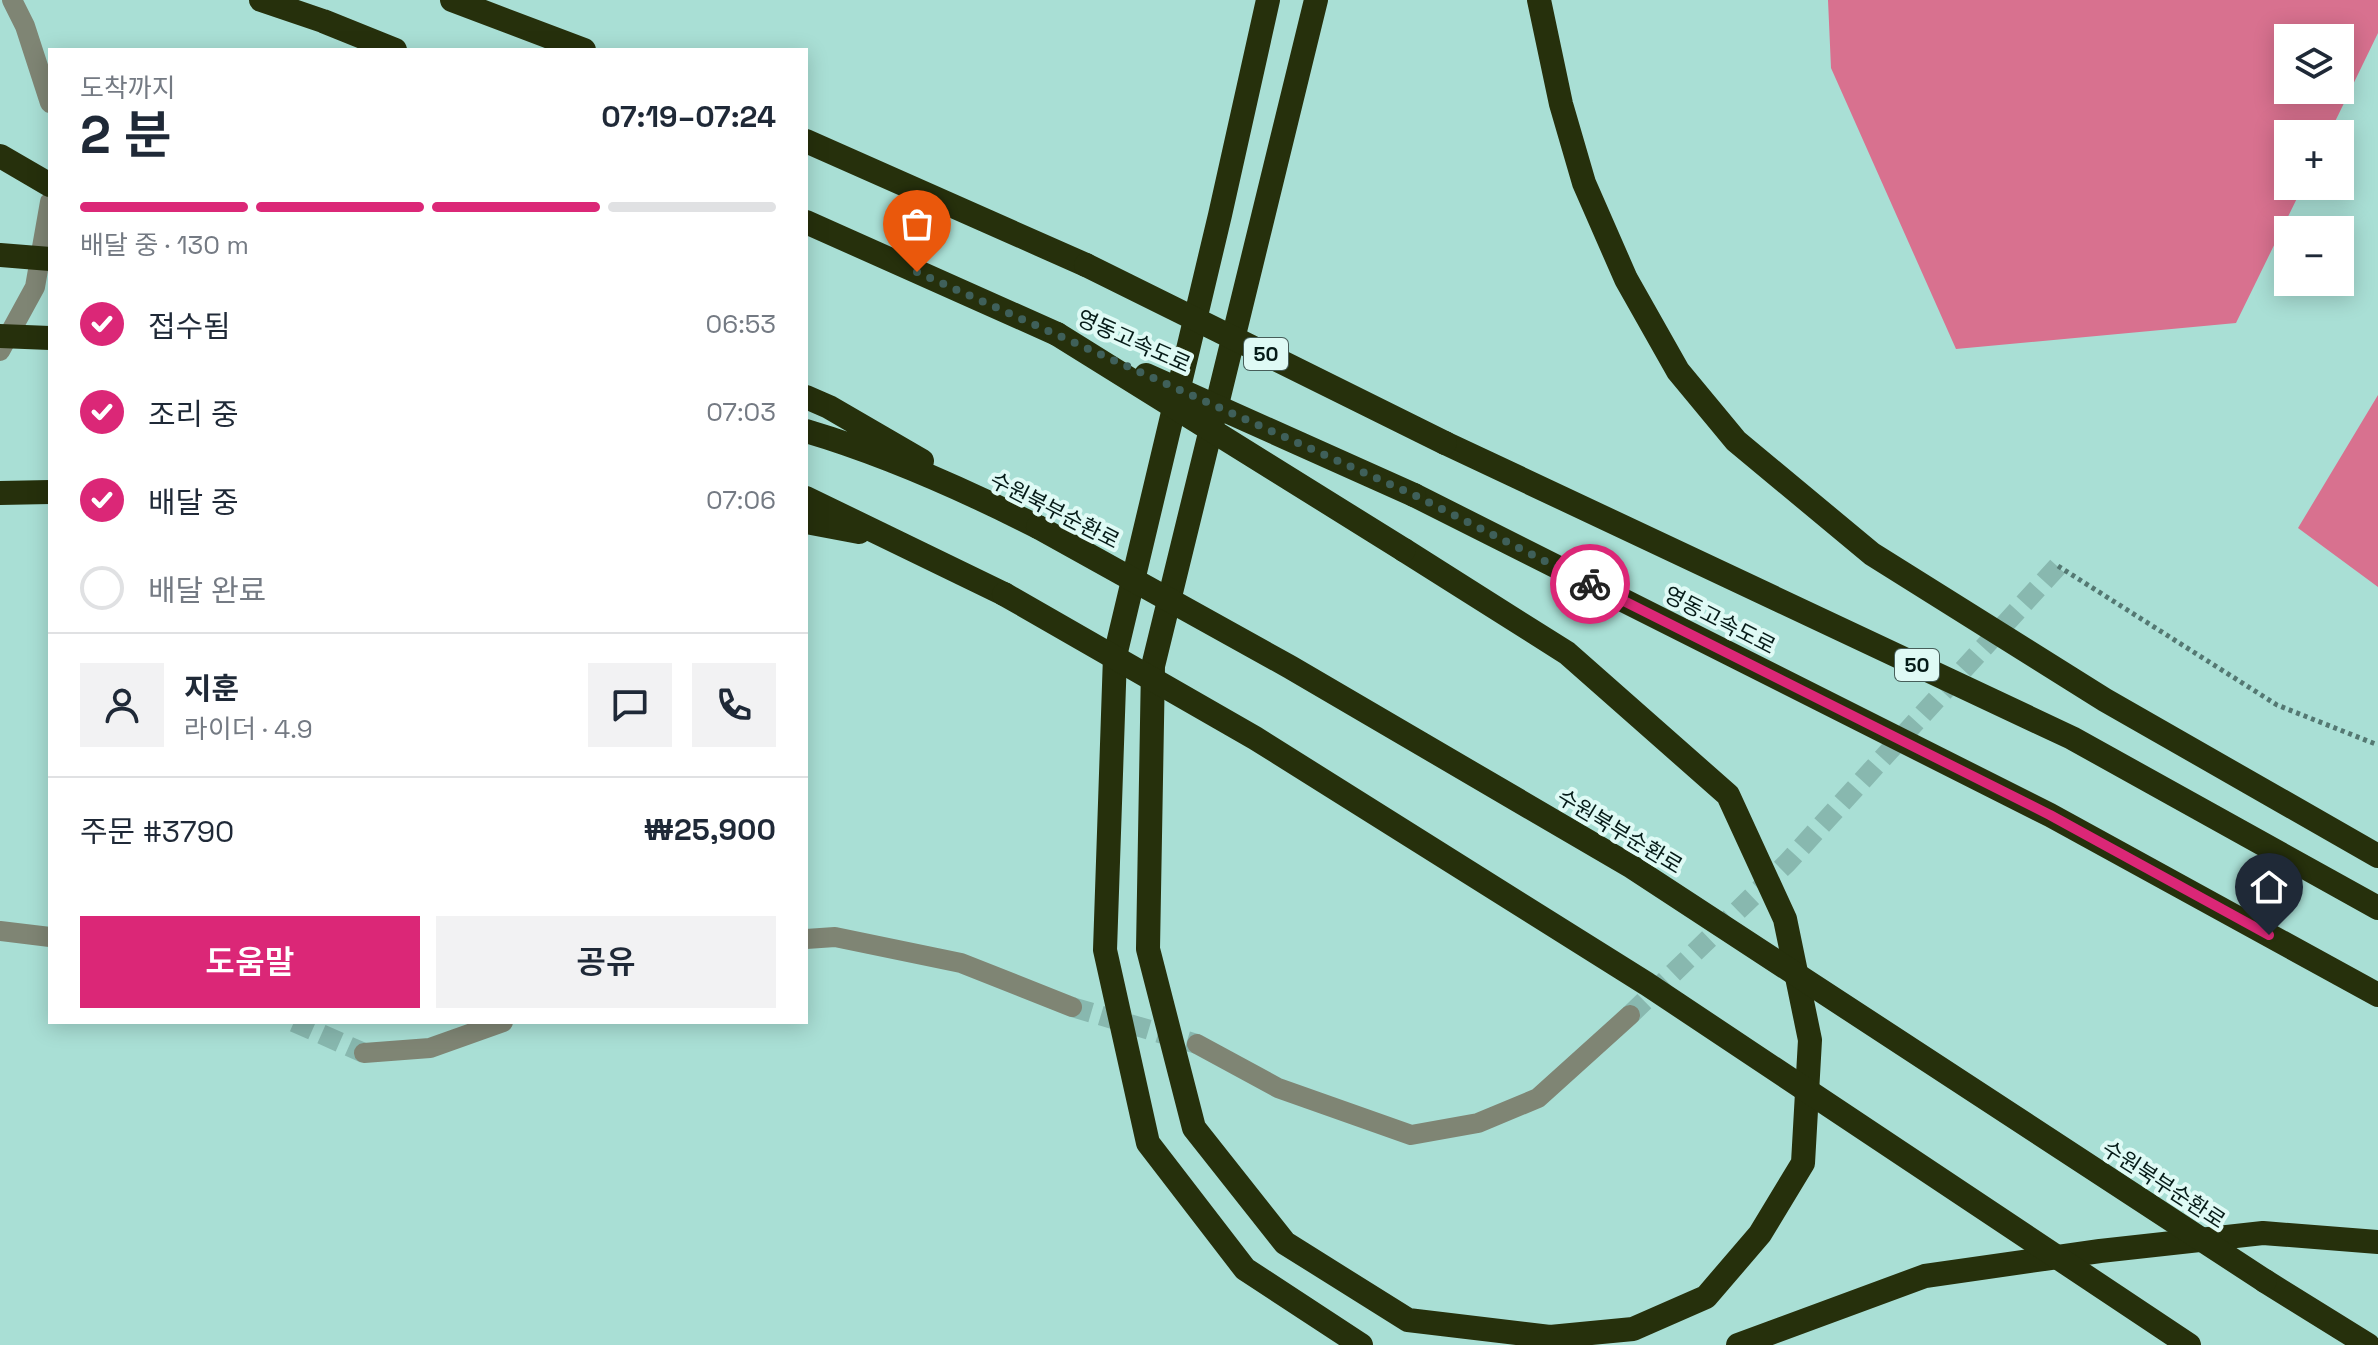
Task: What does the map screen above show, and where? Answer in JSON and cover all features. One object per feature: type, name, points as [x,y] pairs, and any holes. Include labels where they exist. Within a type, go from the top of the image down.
[{"type":"highway","points":[[261,0],[390,48]]},
{"type":"highway","points":[[452,0],[579,48]]},
{"type":"highway","points":[[1268,0],[1115,656],[1105,950],[1148,1143],[1245,1269],[1361,1345]]},
{"type":"highway","points":[[1057,334],[1404,550],[1567,653],[1728,795],[1785,919],[1810,1040],[1803,1163],[1760,1234],[1706,1297],[1633,1329],[1550,1337],[1408,1320],[1285,1243],[1194,1128],[1148,949],[1153,666],[1316,0]]},
{"type":"highway","points":[[1539,0],[1561,104],[1584,183],[1626,279],[1678,371],[1736,441],[1872,554],[2105,700],[2378,856]]},
{"type":"highway","name":"영동고속도로","points":[[808,142],[1086,265],[1445,443],[2072,738],[2378,908]]},
{"type":"highway","points":[[0,156],[48,184]]},
{"type":"highway","name":"영동고속도로","points":[[808,223],[1414,495],[2050,815],[2378,995]]},
{"type":"highway","points":[[0,255],[48,259]]},
{"type":"highway","points":[[0,336],[48,338]]},
{"type":"highway","points":[[808,398],[829,407],[1003,509]]},
{"type":"highway","name":"수원북부순환로","points":[[808,432],[844,442],[1003,509],[1038,527],[1290,667],[1632,867],[2265,1281],[2368,1345]]},
{"type":"highway","points":[[0,493],[48,492]]},
{"type":"highway","points":[[808,499],[1004,594],[1255,738],[1647,984],[2189,1345]]},
{"type":"highway","points":[[808,522],[895,539]]},
{"type":"highway","points":[[1738,1345],[1925,1276],[2100,1251],[2263,1233],[2378,1242]]},
{"type":"street","points":[[12,0],[25,26],[48,97]]},
{"type":"street","points":[[0,351],[35,287],[48,213]]},
{"type":"street","points":[[0,931],[48,937]]},
{"type":"street","points":[[808,939],[835,937],[961,963],[1072,1007]]},
{"type":"street","points":[[1197,1044],[1278,1088],[1411,1135],[1478,1123],[1538,1098],[1630,1015]]},
{"type":"street","points":[[364,1053],[430,1048],[497,1024]]},
{"type":"path","points":[[2058,566],[2277,705],[2378,745]]},
{"type":"shaded area","points":[[1828,0],[2378,0],[2378,33],[2354,82],[2354,24],[2274,24],[2274,104],[2344,104],[2336,120],[2274,120],[2274,200],[2296,200],[2288,216],[2274,216],[2274,245],[2236,323],[1956,349],[1831,68]]},
{"type":"shaded area","points":[[2378,395],[2378,587],[2298,528]]},
{"type":"tunnel","points":[[1630,1015],[1787,863],[2058,566]]},
{"type":"tunnel","points":[[1072,1007],[1197,1044]]},
{"type":"tunnel","points":[[299,1024],[364,1053]]},
{"type":"way so far","points":[[917,272],[1414,495],[1590,584]]},
{"type":"route","points":[[1590,584],[2050,815],[2269,935]]}]
